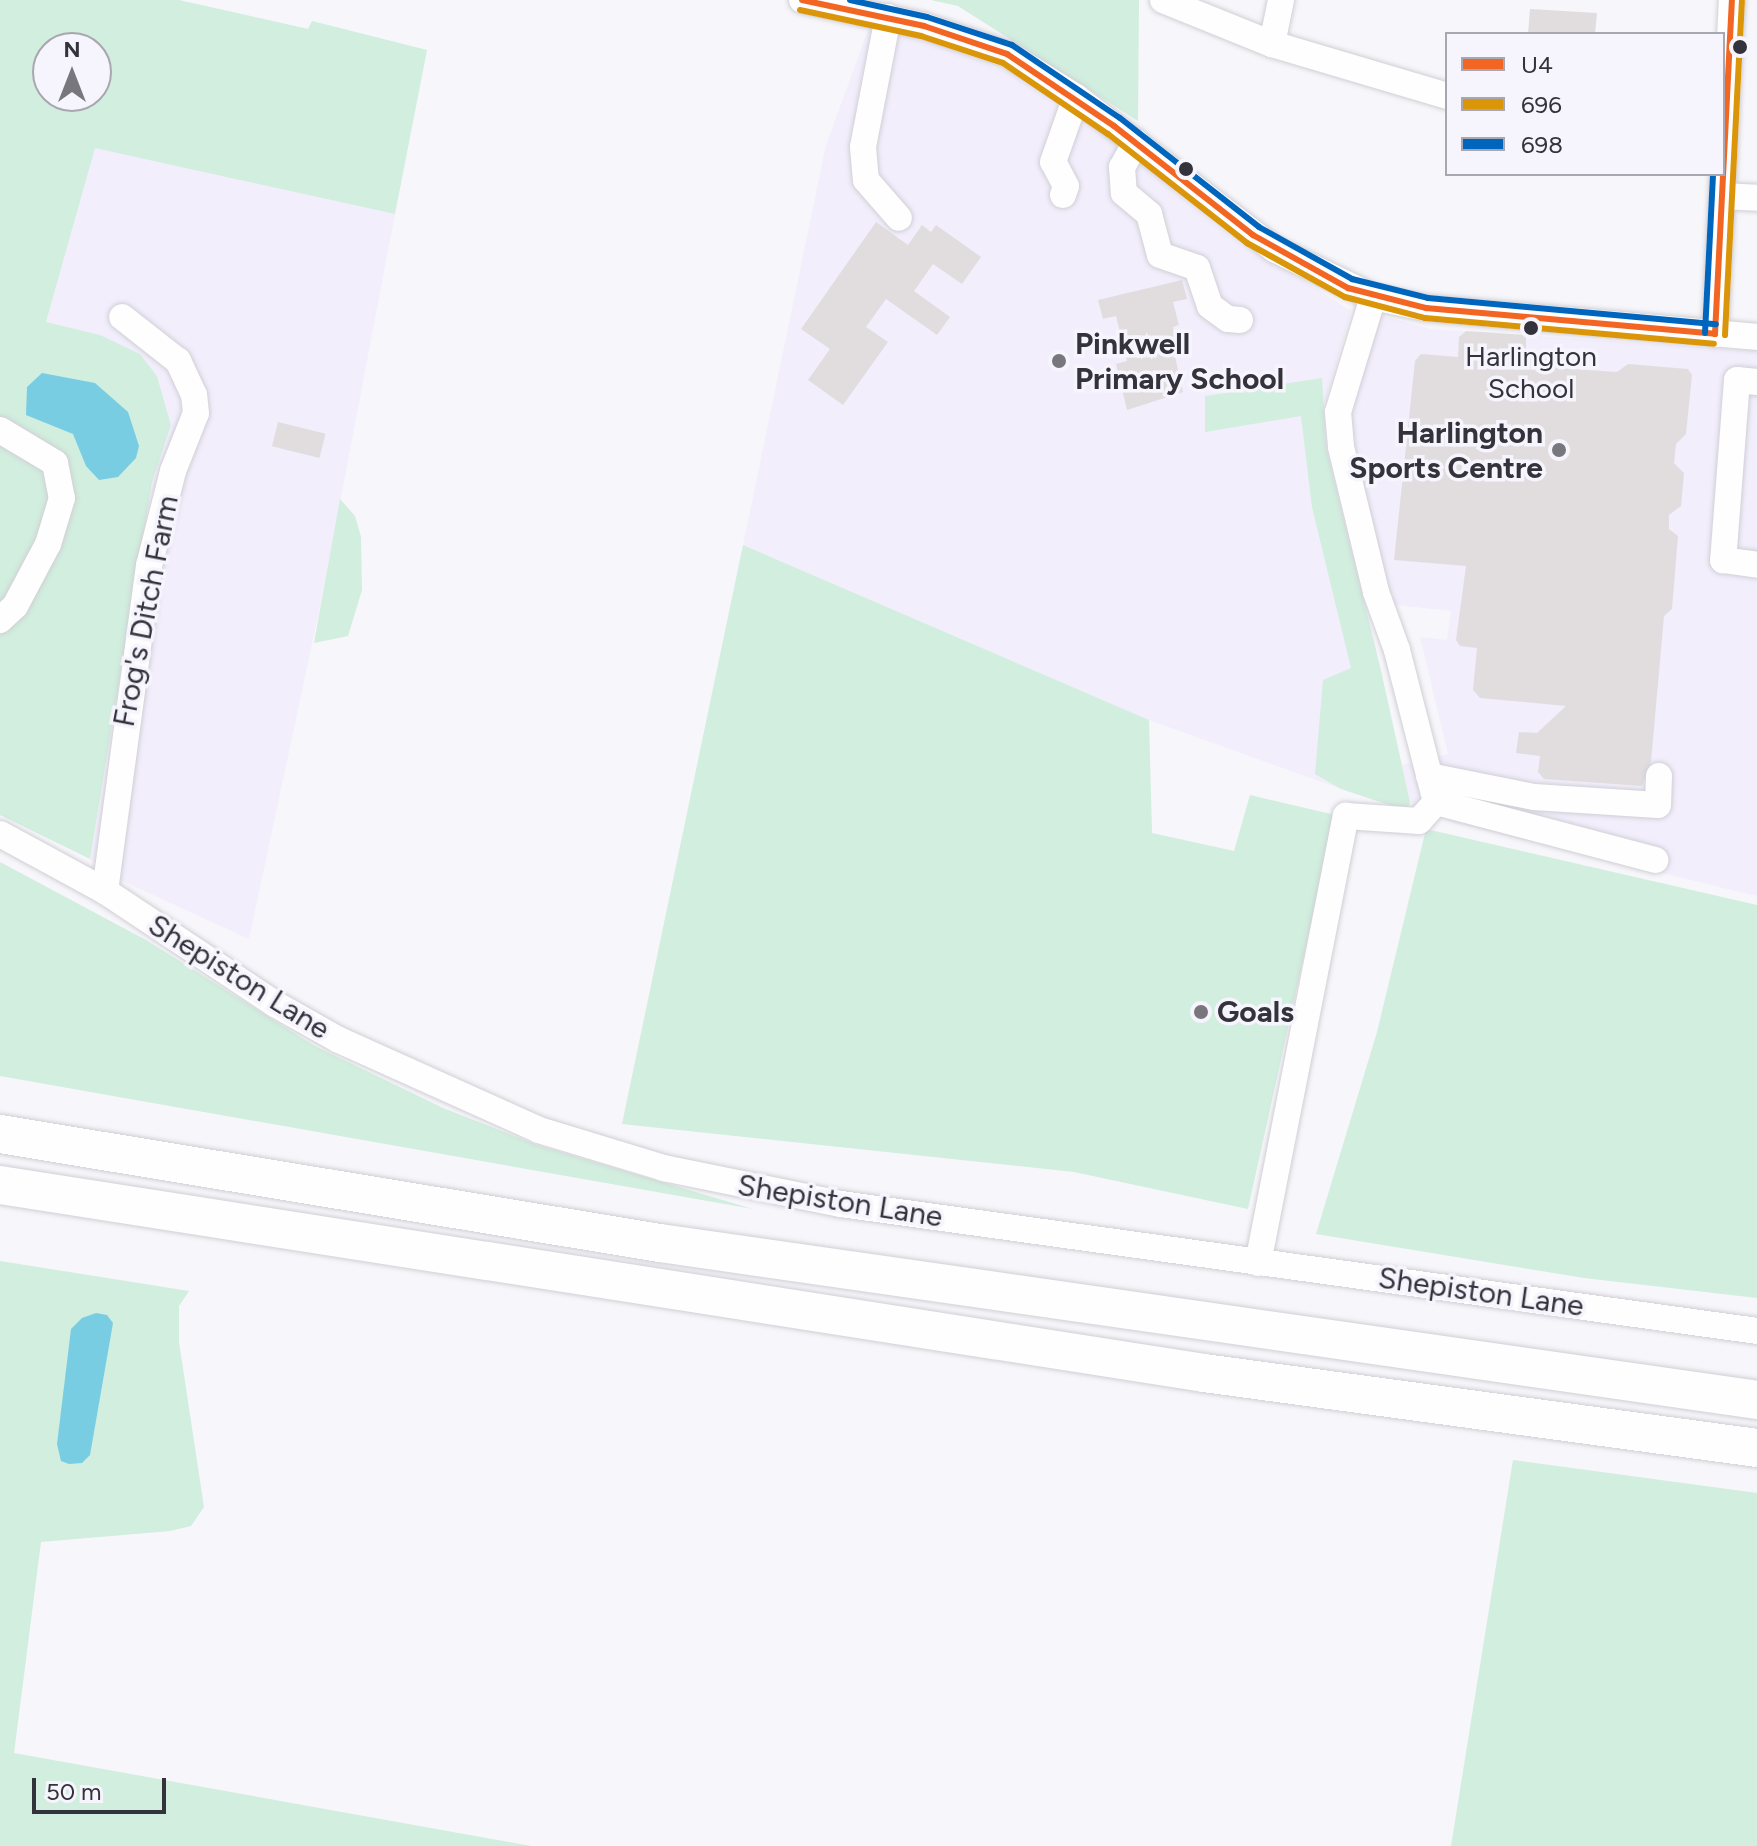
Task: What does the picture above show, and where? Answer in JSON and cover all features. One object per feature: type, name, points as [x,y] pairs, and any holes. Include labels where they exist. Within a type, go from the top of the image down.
[{"type":"highway","points":[[0,1116],[129,1157]]},
{"type":"highway","points":[[0,1134],[129,1157],[1111,1311],[1757,1400]]},
{"type":"highway","points":[[0,1185],[1204,1373],[1757,1448]]},
{"type":"street","points":[[802,0],[888,17],[1007,54],[1076,97],[1274,249],[1373,297],[1426,308],[1757,337]]},
{"type":"street","points":[[1163,0],[1272,44],[1445,95]]},
{"type":"street","points":[[1272,44],[1281,0]]},
{"type":"street","points":[[1725,104],[1732,0]]},
{"type":"street","points":[[888,17],[863,147],[866,180],[899,218]]},
{"type":"street","points":[[1063,195],[1066,186],[1053,162],[1076,97]]},
{"type":"street","points":[[1136,142],[1122,167],[1124,193],[1149,214],[1160,255],[1197,268],[1210,306],[1228,319],[1240,320]]},
{"type":"street","points":[[1715,334],[1723,176]]},
{"type":"street","points":[[1722,196],[1757,198]]},
{"type":"street","points":[[1258,1263],[1346,816],[1419,821],[1433,789],[1397,650],[1376,592],[1341,447],[1338,412],[1373,297]]},
{"type":"street","name":"Frog's Ditch Farm","points":[[105,891],[125,779],[149,566],[173,471],[196,413],[194,395],[178,361],[122,317]]},
{"type":"street","points":[[1757,382],[1737,380],[1723,560],[1757,565]]},
{"type":"street","points":[[0,430],[55,463],[62,498],[48,544],[15,606],[0,620]]},
{"type":"street","points":[[1433,789],[1658,805],[1659,776]]},
{"type":"street","points":[[1433,789],[1655,860]]},
{"type":"street","name":"Shepiston Lane","points":[[0,834],[105,891],[275,1004],[339,1040],[490,1110],[577,1143],[758,1190],[1258,1263],[1757,1331]]},
{"type":"shaded area","name":"Pinkwell Primary School","points":[[870,25],[943,46],[1010,74],[1089,122],[1216,225],[1351,311],[1323,410],[1382,675],[1341,789],[1149,720],[743,545],[826,145]]},
{"type":"shaded area","points":[[95,147],[395,214],[322,597],[249,939],[105,873],[90,859],[152,482],[171,425],[157,376],[140,354],[46,322]]},
{"type":"shaded area","name":"Harlington School","points":[[1380,315],[1430,329],[1757,351],[1757,896],[1454,823],[1410,802],[1402,765],[1448,754],[1420,637],[1447,640],[1451,611],[1387,604],[1349,448],[1352,391]]},
{"type":"green space","points":[[0,0],[179,0],[308,29],[312,21],[427,50],[395,214],[95,148],[46,322],[100,335],[140,354],[157,376],[171,425],[152,482],[90,859],[0,815]]},
{"type":"green space","points":[[931,0],[1139,0],[1138,121],[958,6]]},
{"type":"green space","points":[[1322,378],[1326,447],[1382,675],[1410,802],[1407,811],[1341,789],[1315,774],[1323,680],[1351,668],[1312,507],[1301,416],[1205,432],[1205,396]]},
{"type":"green space","points":[[340,499],[355,516],[361,537],[362,590],[348,636],[314,643]]},
{"type":"green space","points":[[743,545],[1149,720],[1152,833],[1234,851],[1250,795],[1335,815],[1248,1209],[1074,1172],[622,1124]]},
{"type":"green space","points":[[1426,829],[1757,905],[1757,1298],[1584,1278],[1316,1234],[1377,1032]]},
{"type":"green space","points":[[0,862],[146,940],[315,1046],[443,1108],[537,1145],[753,1209],[0,1076]]},
{"type":"green space","points":[[0,1261],[189,1291],[179,1306],[179,1342],[204,1507],[191,1526],[170,1531],[41,1542],[14,1753],[531,1846],[0,1846]]},
{"type":"green space","points":[[1513,1460],[1757,1493],[1757,1846],[1451,1846]]},
{"type":"water","points":[[42,373],[95,383],[128,412],[139,446],[136,458],[118,477],[99,480],[86,466],[73,434],[26,415],[27,387]]},
{"type":"water","points":[[96,1313],[107,1315],[113,1323],[90,1455],[82,1463],[69,1464],[61,1461],[57,1444],[71,1329],[82,1318]]},
{"type":"building","points":[[1530,9],[1597,13],[1595,32],[1528,32]]},
{"type":"building","points":[[876,222],[908,245],[922,225],[931,232],[936,225],[981,257],[962,284],[933,264],[914,291],[950,317],[937,335],[886,299],[866,327],[888,342],[843,405],[808,380],[830,349],[801,329]]},
{"type":"building","points":[[1182,280],[1187,299],[1173,302],[1179,325],[1173,327],[1179,351],[1174,352],[1183,392],[1127,410],[1116,364],[1127,361],[1116,316],[1103,319],[1098,300]]},
{"type":"building","points":[[1466,331],[1526,335],[1526,357],[1553,360],[1558,368],[1617,372],[1628,364],[1688,369],[1692,375],[1686,434],[1676,444],[1674,463],[1684,473],[1681,506],[1669,515],[1669,529],[1678,536],[1672,609],[1664,616],[1651,762],[1642,786],[1544,779],[1538,772],[1540,756],[1516,753],[1519,732],[1537,733],[1566,706],[1480,698],[1473,690],[1477,648],[1460,646],[1456,640],[1466,566],[1394,560],[1415,361],[1421,354],[1458,357],[1459,337]]},
{"type":"building","points":[[278,422],[326,434],[319,458],[272,446]]},
{"type":"transit line","name":"U4","points":[[802,0],[924,26],[1007,54],[1114,126],[1253,235],[1348,288],[1426,308],[1715,334]]},
{"type":"transit line","name":"698","points":[[850,0],[927,17],[1012,45],[1120,118],[1259,227],[1352,279],[1428,298],[1716,324]]},
{"type":"transit line","name":"U4","points":[[1725,138],[1732,0]]},
{"type":"transit line","name":"696","points":[[1725,335],[1742,1]]},
{"type":"transit line","name":"696","points":[[800,10],[921,36],[1003,63],[1108,134],[1247,243],[1345,297],[1425,318],[1714,344]]},
{"type":"transit line","name":"698","points":[[1705,333],[1713,176]]},
{"type":"transit line","name":"U4","points":[[1715,334],[1723,176]]},
{"type":"place","name":"Harlington School","points":[[1531,328]]},
{"type":"place","name":"Pinkwell Primary School","points":[[1059,361]]},
{"type":"place","name":"Harlington Sports Centre","points":[[1559,450]]},
{"type":"place","name":"Goals","points":[[1201,1012]]}]
